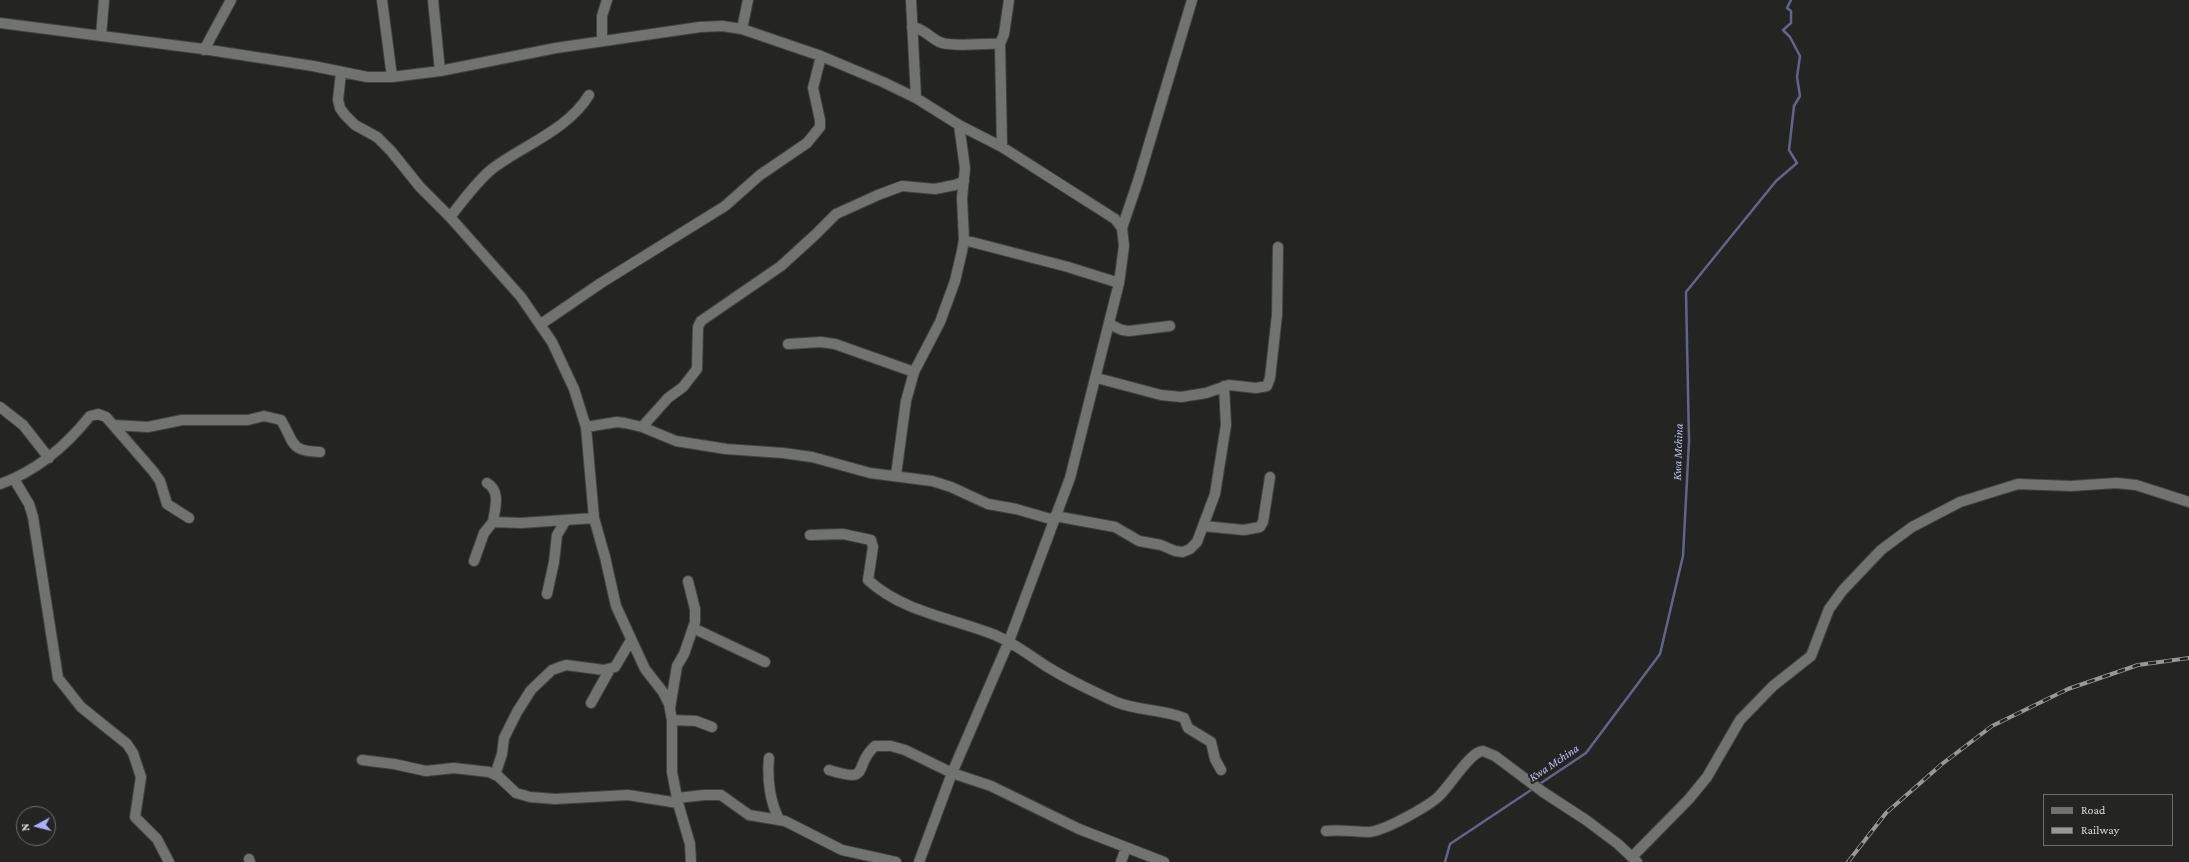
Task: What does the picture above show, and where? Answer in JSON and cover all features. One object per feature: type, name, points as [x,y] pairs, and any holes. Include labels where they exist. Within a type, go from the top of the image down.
[{"type":"street","points":[[101,36],[104,0]]},
{"type":"street","points":[[204,50],[231,0]]},
{"type":"street","points":[[382,0],[392,77]]},
{"type":"street","points":[[433,0],[440,71]]},
{"type":"street","points":[[602,41],[602,16],[607,0]]},
{"type":"street","points":[[742,29],[748,0]]},
{"type":"street","points":[[911,0],[916,98]]},
{"type":"street","points":[[1002,147],[1000,44],[1004,34],[1009,0]]},
{"type":"street","points":[[919,862],[952,773],[1009,641],[1070,478],[1119,283],[1124,246],[1122,228],[1138,181],[1192,0]]},
{"type":"street","points":[[0,23],[204,50],[367,77],[392,77],[440,71],[526,53],[700,27],[722,26],[742,29],[821,56],[916,98],[959,125],[1002,147],[1105,212],[1122,228]]},
{"type":"street","points":[[912,26],[926,31],[942,43],[953,45],[1000,44]]},
{"type":"street","points":[[541,324],[600,283],[725,206],[760,175],[807,143],[820,127],[820,120],[813,88],[821,56]]},
{"type":"street","points":[[341,73],[338,100],[340,108],[345,116],[355,125],[377,136],[420,187],[450,217],[521,297],[541,324],[574,389],[586,427],[594,518],[605,557],[616,606],[630,640],[645,669],[663,692],[670,708],[672,720],[672,772],[677,801],[690,844],[691,862]]},
{"type":"street","points":[[450,217],[479,182],[492,169],[556,127],[579,109],[589,95]]},
{"type":"street","points":[[896,475],[906,402],[914,372],[940,322],[955,281],[964,240],[964,155],[959,125]]},
{"type":"street","points":[[642,427],[664,402],[692,377],[698,369],[698,327],[701,321],[781,266],[836,214],[902,186],[935,189],[955,185],[964,181]]},
{"type":"street","points":[[964,240],[1068,267],[1119,283]]},
{"type":"street","points":[[1096,378],[1161,395],[1181,397],[1206,393],[1224,386],[1236,385],[1263,388],[1267,386],[1270,382],[1277,315],[1278,247]]},
{"type":"street","points":[[1109,324],[1122,330],[1129,331],[1170,326]]},
{"type":"street","points":[[788,344],[821,342],[835,344],[914,372]]},
{"type":"street","points":[[586,427],[617,422],[642,427],[676,441],[726,449],[783,453],[812,457],[870,473],[896,475],[932,481],[951,487],[988,504],[1054,518],[1115,527],[1139,541],[1161,545],[1180,552],[1186,552],[1194,546],[1215,494],[1223,452],[1226,425],[1224,386]]},
{"type":"street","points":[[0,408],[23,425],[49,458]]},
{"type":"street","points":[[0,484],[14,479],[49,458],[72,438],[90,416],[101,415],[113,425],[153,471],[160,481],[167,504],[189,518]]},
{"type":"street","points":[[113,425],[148,428],[182,420],[248,420],[272,416],[281,420],[296,448],[305,451],[320,452]]},
{"type":"street","points":[[1203,526],[1244,530],[1260,527],[1263,522],[1270,477]]},
{"type":"street","points":[[14,479],[29,504],[33,517],[58,678],[81,707],[127,744],[133,753],[141,777],[135,817],[156,839],[169,862]]},
{"type":"street","points":[[474,561],[484,533],[493,522],[497,500],[495,491],[487,483]]},
{"type":"street","points":[[1326,831],[1340,829],[1370,832],[1404,818],[1437,798],[1472,756],[1483,751],[1495,756],[1543,792],[1586,820],[1634,859],[1707,777],[1740,720],[1773,686],[1811,656],[1829,609],[1843,590],[1881,550],[1912,527],[1960,502],[2018,484],[2071,486],[2116,483],[2136,485],[2189,502]]},
{"type":"street","points":[[493,522],[521,524],[594,518]]},
{"type":"street","points":[[547,594],[554,562],[557,535],[566,520]]},
{"type":"street","points":[[810,535],[843,534],[871,540],[873,547],[868,580],[881,592],[932,616],[982,630],[1009,641],[1060,674],[1118,703],[1136,708],[1174,713],[1184,718],[1188,728],[1211,742],[1215,759],[1221,770]]},
{"type":"street","points":[[670,708],[677,666],[684,654],[693,628],[695,609],[688,580]]},
{"type":"street","points":[[693,628],[765,662]]},
{"type":"street","points":[[591,703],[610,669],[618,663],[630,640]]},
{"type":"street","points":[[495,774],[502,754],[504,738],[516,712],[531,690],[552,670],[559,666],[572,665],[604,670],[610,669]]},
{"type":"street","points":[[672,720],[696,721],[712,727]]},
{"type":"street","points":[[829,770],[846,775],[858,774],[872,748],[879,745],[905,750],[952,773],[991,786],[1079,829],[1164,862]]},
{"type":"street","points":[[769,758],[768,771],[771,797],[779,820]]},
{"type":"street","points":[[362,760],[394,764],[426,771],[454,768],[489,772],[495,774],[516,793],[522,796],[556,799],[628,795],[677,801],[704,794],[721,796],[749,815],[779,820],[860,858],[896,862]]},
{"type":"street","points":[[1121,862],[1126,848]]},
{"type":"waterway","name":"Kwa Mchina","points":[[1538,785],[1586,753],[1660,654],[1683,556],[1689,441],[1686,292],[1776,181],[1797,163],[1789,150],[1794,106],[1800,96],[1797,77],[1800,56],[1790,37],[1783,30],[1791,23],[1791,11],[1787,8],[1791,0]]},
{"type":"waterway","name":"Kwa Mchina","points":[[1445,862],[1450,844],[1534,788]]},
{"type":"railway","points":[[1848,862],[1886,813],[1942,764],[1992,726],[2068,689],[2138,665],[2189,658]]}]
